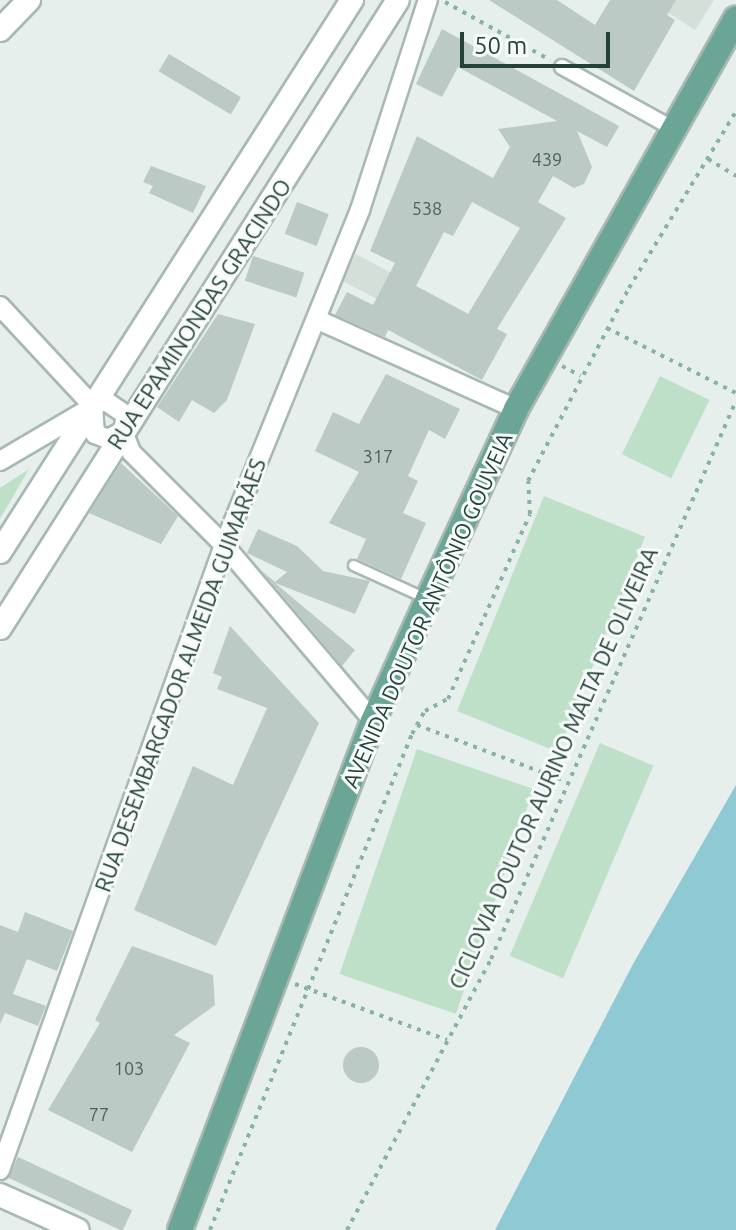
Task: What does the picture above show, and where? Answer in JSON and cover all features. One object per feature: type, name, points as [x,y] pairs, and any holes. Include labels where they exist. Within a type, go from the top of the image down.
[{"type":"main road","name":"AVENIDA DOUTOR ANTÔNIO GOUVEIA","points":[[180,1230],[373,721],[428,599],[516,409],[736,19]]},
{"type":"street","points":[[0,30],[29,0]]},
{"type":"street","name":"RUA EPAMINONDAS GRACINDO","points":[[0,552],[352,0]]},
{"type":"street","name":"RUA EPAMINONDAS GRACINDO","points":[[0,628],[398,0]]},
{"type":"street","name":"RUA DESEMBARGADOR ALMEIDA GUIMARÃES","points":[[0,1170],[224,545],[318,320],[428,0]]},
{"type":"street","points":[[562,67],[672,128]]},
{"type":"street","points":[[0,306],[93,406],[95,434],[108,439],[123,431]]},
{"type":"street","points":[[318,320],[516,409]]},
{"type":"street","points":[[0,461],[93,406],[119,404],[123,431],[131,452],[224,545],[373,721]]},
{"type":"street","points":[[0,1195],[78,1230]]},
{"type":"lane","points":[[353,565],[428,599]]},
{"type":"path","points":[[441,0],[562,67]]},
{"type":"path","points":[[210,1230],[417,725],[425,711],[448,699],[530,514],[528,481],[607,328],[736,111]]},
{"type":"path","points":[[708,159],[736,176]]},
{"type":"path","points":[[607,328],[736,393]]},
{"type":"path","name":"CICLOVIA DOUTOR AURINO MALTA DE OLIVEIRA","points":[[347,1230],[491,959],[565,781],[736,401]]},
{"type":"path","points":[[417,725],[565,781]]},
{"type":"path","points":[[277,978],[447,1040]]},
{"type":"shaded area","points":[[649,0],[714,0],[695,30]]},
{"type":"shaded area","points":[[356,254],[507,334],[493,361],[342,280]]},
{"type":"green space","points":[[660,376],[709,400],[671,478],[622,454]]},
{"type":"green space","points":[[29,469],[0,519],[0,488]]},
{"type":"green space","points":[[544,496],[645,537],[558,752],[457,711]]},
{"type":"green space","points":[[600,743],[653,766],[563,978],[510,956]]},
{"type":"green space","points":[[417,749],[533,789],[456,1014],[340,974]]},
{"type":"water","points":[[736,785],[736,1230],[495,1230],[633,964]]},
{"type":"building","points":[[489,0],[557,0],[595,25],[610,0],[676,0],[667,15],[675,20],[634,91]]},
{"type":"building","points":[[442,29],[619,126],[607,147],[577,131],[592,167],[584,184],[574,188],[553,176],[538,202],[566,218],[497,329],[507,334],[482,380],[388,330],[385,337],[335,315],[347,292],[373,305],[395,263],[370,251],[417,136],[493,178],[510,147],[498,129],[557,121],[458,67],[442,97],[416,84]],"holes":[[[472,202],[520,228],[468,314],[416,286],[444,232],[453,236]]]},
{"type":"building","points":[[169,54],[241,97],[231,114],[159,71]]},
{"type":"building","points":[[151,166],[206,186],[193,213],[149,193],[153,186],[143,182]]},
{"type":"building","points":[[297,202],[329,214],[317,246],[285,234]]},
{"type":"building","points":[[253,256],[304,273],[296,297],[245,281]]},
{"type":"building","points":[[218,314],[255,324],[227,400],[214,413],[192,400],[179,422],[157,407]]},
{"type":"building","points":[[386,374],[460,409],[445,439],[429,430],[408,476],[418,481],[403,513],[426,523],[401,579],[357,559],[366,539],[329,523],[359,472],[315,451],[333,412],[359,424]]},
{"type":"building","points":[[121,463],[178,516],[161,544],[89,513]]},
{"type":"building","points":[[258,529],[297,546],[323,571],[370,581],[355,614],[275,583],[355,650],[342,666],[262,571],[275,582],[287,572],[247,553]]},
{"type":"building","points":[[230,626],[319,723],[216,946],[134,910],[193,766],[233,785],[267,708],[217,689],[222,677],[213,673]]},
{"type":"building","points":[[25,912],[73,931],[57,971],[27,959],[13,994],[46,1006],[38,1026],[5,1013],[0,1024],[0,925],[18,932]]},
{"type":"building","points":[[132,946],[213,975],[215,1005],[174,1035],[190,1043],[132,1152],[48,1110],[100,1023],[95,1020]]},
{"type":"building","points":[[361,1047],[373,1053],[379,1065],[373,1077],[361,1083],[349,1077],[343,1065],[349,1053]]},
{"type":"building","points":[[18,1157],[132,1210],[123,1230],[120,1230],[8,1178]]}]
